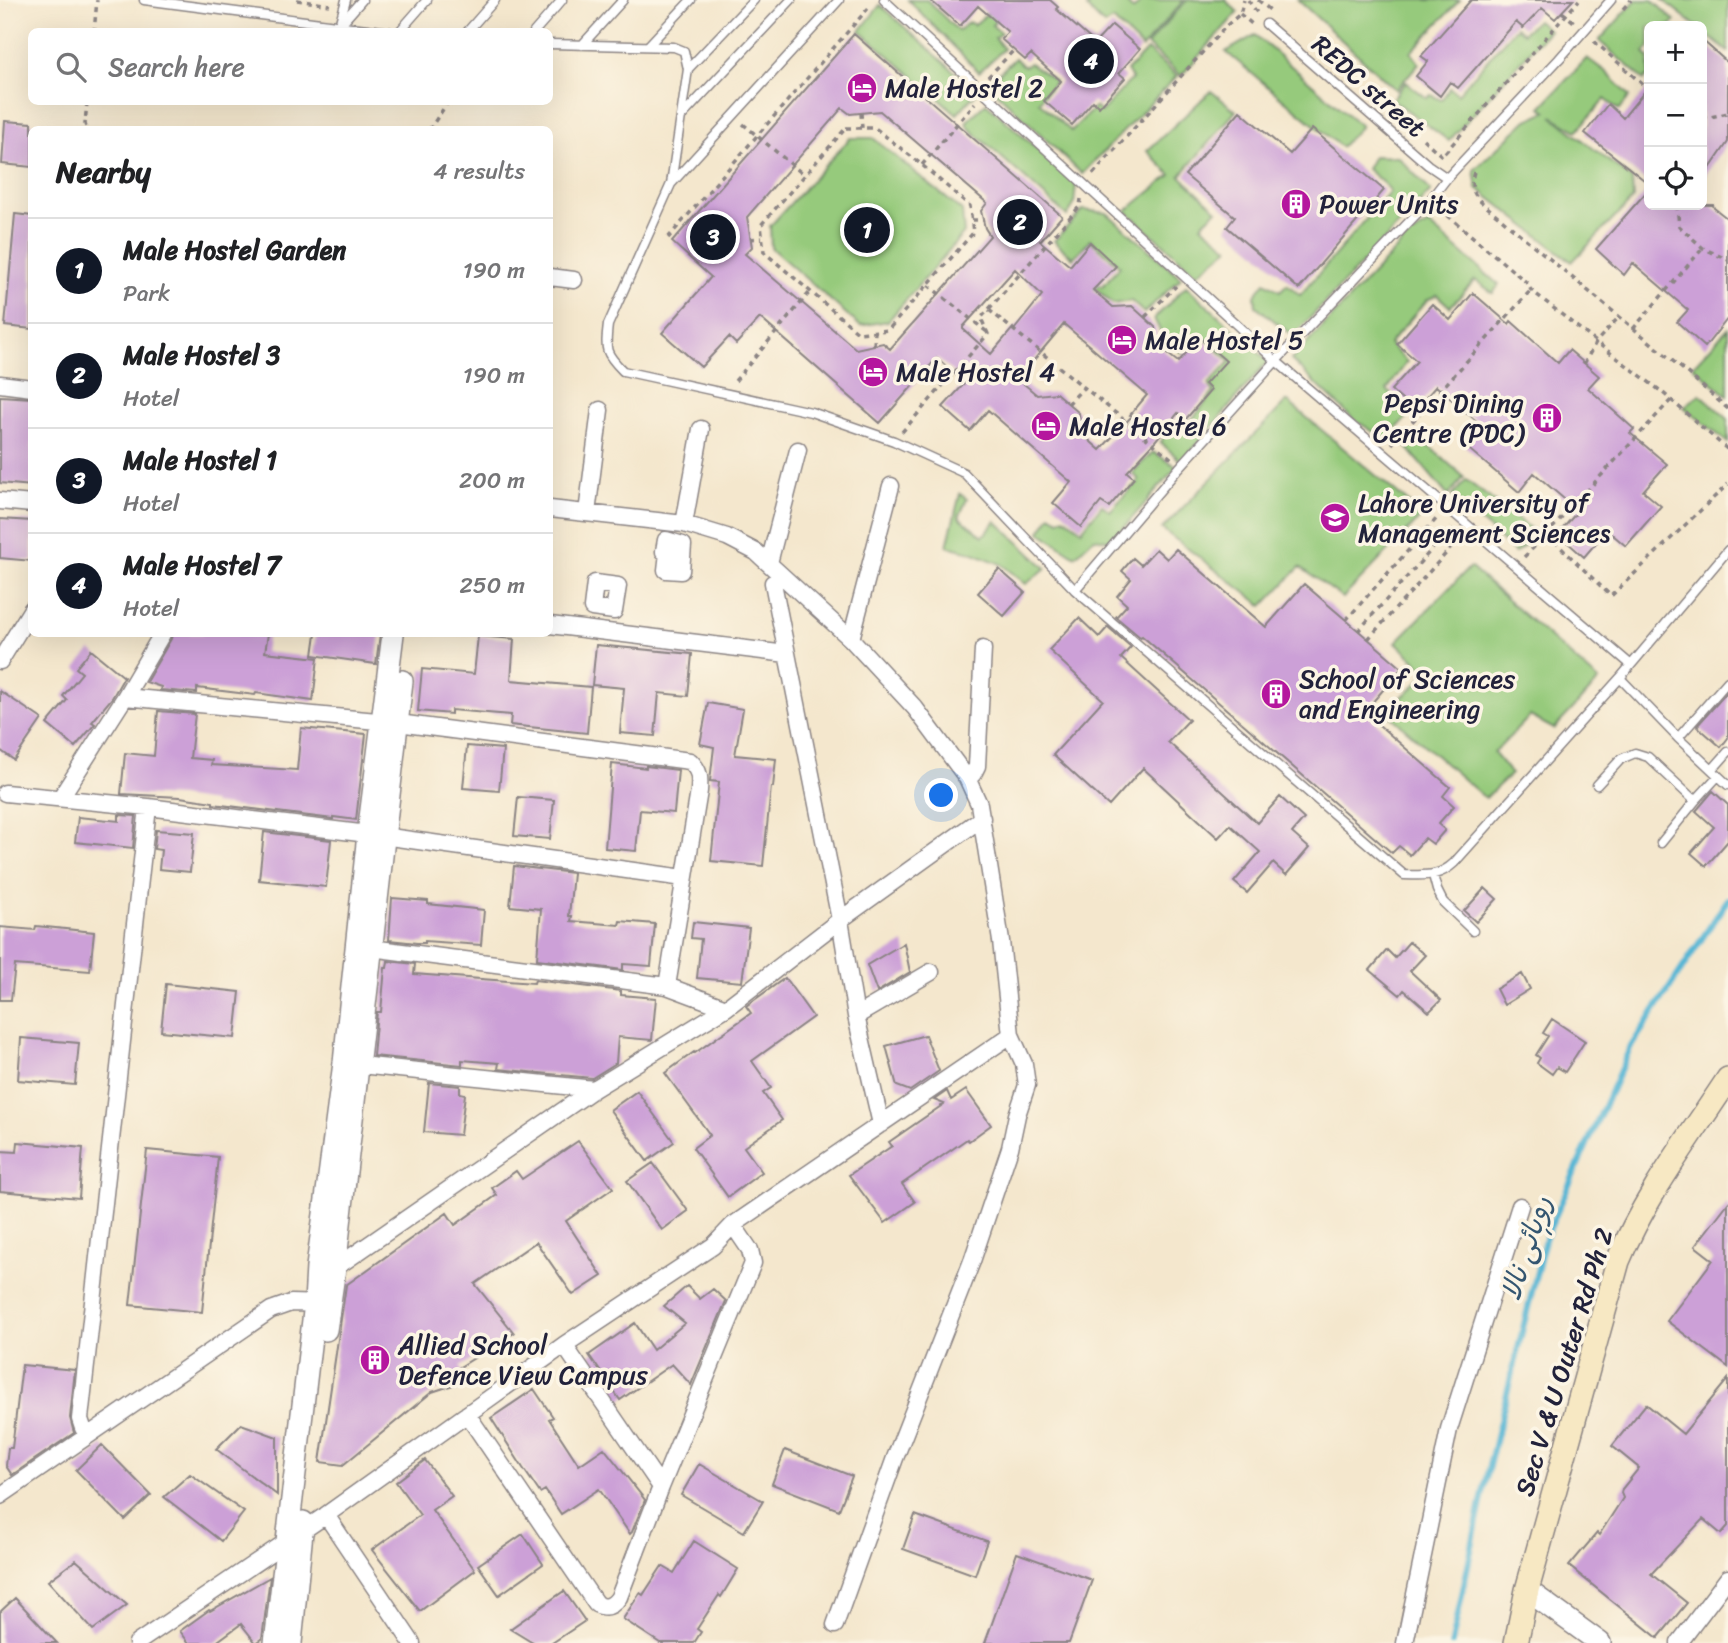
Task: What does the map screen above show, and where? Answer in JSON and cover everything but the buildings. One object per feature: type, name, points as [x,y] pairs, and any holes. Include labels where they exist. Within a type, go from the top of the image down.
[{"type":"main road","name":"Sec V & U Outer Rd Ph 2","points":[[1516,1643],[1527,1590],[1618,1261],[1629,1234],[1728,1079]]},
{"type":"street","points":[[553,277],[574,280]]},
{"type":"street","points":[[0,384],[28,388]]},
{"type":"street","points":[[587,513],[600,410]]},
{"type":"street","points":[[684,524],[701,429]]},
{"type":"street","points":[[769,563],[797,450]]},
{"type":"street","points":[[851,639],[891,486]]},
{"type":"street","points":[[0,501],[28,504]]},
{"type":"street","points":[[553,509],[684,524],[727,537],[756,552],[851,639],[915,708],[967,778],[977,797],[1001,941],[1011,1035],[1024,1064],[1027,1085],[1010,1148],[972,1261],[895,1458],[835,1625]]},
{"type":"street","points":[[782,577],[773,583],[840,920],[856,1016],[881,1124]]},
{"type":"street","points":[[2,653],[28,615]]},
{"type":"street","points":[[553,625],[787,654]]},
{"type":"street","points":[[61,797],[160,637]]},
{"type":"street","points":[[391,722],[393,637]]},
{"type":"street","points":[[275,1643],[295,1535],[391,722],[405,637]]},
{"type":"street","points":[[967,778],[977,766],[982,649]]},
{"type":"street","points":[[125,697],[391,722],[690,761],[701,775],[667,986]]},
{"type":"street","points":[[5,793],[148,807],[684,878]]},
{"type":"street","points":[[88,1436],[80,1419],[148,807]]},
{"type":"street","points":[[326,1267],[594,1089],[726,1008],[840,920],[982,818]]},
{"type":"street","points":[[364,947],[667,986],[726,1008]]},
{"type":"street","points":[[856,1016],[931,972]]},
{"type":"street","points":[[136,1643],[326,1515],[564,1345],[713,1246],[733,1225],[1011,1035]]},
{"type":"street","points":[[351,1065],[594,1089]]},
{"type":"street","points":[[1405,1643],[1449,1429],[1520,1206]]},
{"type":"street","points":[[467,1415],[596,1604],[614,1604],[753,1263],[750,1250],[733,1225]]},
{"type":"street","points":[[0,1496],[271,1310],[291,1303],[322,1304]]},
{"type":"street","points":[[564,1345],[661,1487]]},
{"type":"street","points":[[326,1515],[412,1643]]},
{"type":"street","points":[[290,1643],[295,1535]]},
{"type":"street","points":[[1679,1643],[1728,1578]]},
{"type":"street","points":[[1527,1590],[1600,1643]]},
{"type":"lane","points":[[144,0],[361,28]]},
{"type":"lane","points":[[340,25],[362,0]]},
{"type":"lane","points":[[402,28],[427,0]]},
{"type":"lane","points":[[470,28],[495,0]]},
{"type":"lane","points":[[538,28],[562,0]]},
{"type":"lane","points":[[582,45],[623,0]]},
{"type":"lane","points":[[648,46],[691,0]]},
{"type":"lane","points":[[688,69],[754,0]]},
{"type":"lane","points":[[681,117],[791,0]]},
{"type":"lane","points":[[671,184],[839,0]]},
{"type":"lane","points":[[884,0],[1276,361],[1630,664]]},
{"type":"lane","points":[[1075,590],[1276,361],[1430,200],[1447,178],[1611,0]]},
{"type":"lane","points":[[340,25],[345,3]]},
{"type":"lane","name":"REDC street","points":[[1266,24],[1428,165],[1447,178]]},
{"type":"lane","points":[[553,44],[674,47],[684,51],[688,69],[671,184],[608,325],[606,345],[610,357],[623,371],[811,412],[894,441],[964,473],[1075,590],[1404,875],[1433,875],[1446,871],[1454,863],[1620,678],[1728,550]]},
{"type":"lane","points":[[1620,678],[1728,785]]},
{"type":"lane","points":[[1678,738],[1728,681]]},
{"type":"lane","points":[[1661,843],[1695,801],[1728,752]]},
{"type":"lane","points":[[1597,785],[1621,759],[1635,753],[1648,757],[1695,801]]},
{"type":"lane","points":[[1433,875],[1443,902],[1473,931]]},
{"type":"path","points":[[94,28],[97,0]]},
{"type":"path","points":[[297,0],[345,3]]},
{"type":"path","points":[[668,238],[875,0]]},
{"type":"path","points":[[988,334],[981,318],[1080,206],[1084,184],[1240,14],[1244,0]]},
{"type":"path","points":[[1442,156],[1579,0]]},
{"type":"path","points":[[1594,41],[1644,86]]},
{"type":"path","points":[[922,165],[1014,50]]},
{"type":"path","points":[[86,126],[87,105]]},
{"type":"path","points":[[432,126],[445,105]]},
{"type":"path","points":[[861,113],[862,128]]},
{"type":"path","points":[[1707,118],[1728,113]]},
{"type":"path","points":[[732,117],[805,176]]},
{"type":"path","points":[[846,128],[875,128],[922,165],[970,206],[973,233],[888,330],[859,333],[764,252],[761,225],[846,128]]},
{"type":"path","points":[[1476,196],[1728,409]]},
{"type":"path","points":[[1430,200],[1526,282],[1531,290],[1671,400],[1728,450]]},
{"type":"path","points":[[1677,210],[1679,226],[1703,248],[1728,260]]},
{"type":"path","points":[[972,220],[983,220]]},
{"type":"path","points":[[750,239],[762,238]]},
{"type":"path","points":[[1633,329],[1703,248]]},
{"type":"path","points":[[1145,317],[1185,278]]},
{"type":"path","points":[[928,285],[988,334]]},
{"type":"path","points":[[1387,450],[1531,290]]},
{"type":"path","points":[[725,394],[810,292]]},
{"type":"path","points":[[989,310],[1182,467]]},
{"type":"path","points":[[1584,364],[1596,342],[1619,317]]},
{"type":"path","points":[[874,345],[875,331]]},
{"type":"path","points":[[894,441],[988,334]]},
{"type":"path","points":[[1068,404],[1084,387]]},
{"type":"path","points":[[1518,562],[1671,400]]},
{"type":"path","points":[[1547,534],[1612,596],[1728,484]]},
{"type":"path","points":[[1346,620],[1448,507]]},
{"type":"path","points":[[1358,631],[1461,518]]},
{"type":"path","points":[[1368,639],[1470,526]]},
{"type":"green space","points":[[908,0],[927,0],[958,31],[969,22],[974,25],[989,12],[998,19],[992,25],[1001,33],[995,38],[1004,49],[979,72]]},
{"type":"green space","points":[[1093,0],[1124,0],[1133,10],[1143,0],[1184,0],[1142,48],[1113,20],[1104,25],[1087,8]]},
{"type":"green space","points":[[1187,0],[1225,0],[1238,12],[1181,76],[1147,45]]},
{"type":"green space","points":[[1298,0],[1460,0],[1411,52],[1419,63],[1396,90]]},
{"type":"green space","points":[[1636,0],[1652,0],[1675,21],[1644,21],[1644,80],[1599,41]]},
{"type":"green space","points":[[1663,0],[1728,0],[1728,52],[1707,35],[1707,21],[1690,21]]},
{"type":"green space","points":[[880,5],[977,92],[957,114],[860,31]]},
{"type":"green space","points":[[1537,20],[1549,30],[1449,141],[1392,99],[1406,82],[1427,98],[1431,95],[1441,100],[1450,88],[1458,94],[1516,27],[1523,33]]},
{"type":"green space","points":[[1255,35],[1361,126],[1341,147],[1226,52]]},
{"type":"green space","points":[[1147,50],[1177,76],[1082,174],[988,84],[1015,58],[1024,67],[1030,63],[1055,81],[1039,102],[1071,131],[1095,107],[1101,112],[1132,79],[1127,71]]},
{"type":"green space","points":[[1587,58],[1630,96],[1619,110],[1605,99],[1577,131],[1552,116],[1632,179],[1633,199],[1572,262],[1477,188],[1474,170],[1527,120],[1547,111],[1541,107]]},
{"type":"green space","points":[[1211,91],[1236,111],[1180,176],[1217,210],[1201,225],[1229,248],[1197,274],[1126,211],[1171,175],[1147,151]]},
{"type":"green space","points":[[986,103],[1076,184],[1074,205],[1067,216],[970,129],[966,122]]},
{"type":"green space","points":[[850,138],[873,138],[962,211],[964,233],[888,321],[860,326],[771,248],[770,226]]},
{"type":"green space","points":[[1374,156],[1398,157],[1431,191],[1293,336],[1256,306],[1255,295],[1265,282],[1280,291],[1287,284],[1300,295],[1390,192],[1367,169]]},
{"type":"green space","points":[[1083,210],[1107,213],[1181,278],[1144,313],[1131,301],[1113,304],[1090,284],[1094,281],[1102,287],[1120,266],[1090,240],[1073,258],[1054,241]]},
{"type":"green space","points":[[1428,224],[1499,285],[1493,293],[1475,280],[1450,307],[1437,295],[1427,300],[1389,344],[1407,362],[1387,390],[1411,413],[1386,440],[1352,418],[1291,360],[1406,239]]},
{"type":"green space","points":[[1186,286],[1268,361],[1182,462],[1160,442],[1178,420],[1189,423],[1214,392],[1209,384],[1230,361],[1200,334],[1182,353],[1165,340],[1154,319]]},
{"type":"green space","points":[[1728,328],[1728,396],[1693,366]]},
{"type":"green space","points":[[1700,394],[1728,419],[1728,443],[1684,407]]},
{"type":"green space","points":[[1287,401],[1423,515],[1343,598],[1300,567],[1263,606],[1162,529]]},
{"type":"green space","points":[[1414,433],[1464,477],[1448,496],[1401,440]]},
{"type":"green space","points":[[1153,452],[1177,467],[1112,541],[1094,538],[1075,556],[1040,532],[1051,515],[1059,520],[1064,517],[1082,530],[1102,505],[1110,511],[1139,480],[1132,473]]},
{"type":"green space","points":[[1466,480],[1539,535],[1515,553],[1452,496]]},
{"type":"green space","points":[[960,494],[967,499],[959,517],[983,536],[996,521],[1046,568],[1026,584],[1001,564],[947,546]]},
{"type":"green space","points":[[1470,567],[1599,681],[1554,729],[1530,716],[1494,753],[1511,774],[1485,798],[1386,712],[1428,673],[1396,642]]},
{"type":"waterway","name":"روہائی نالا","points":[[1452,1643],[1487,1474],[1545,1239],[1630,1048],[1728,899]]},
{"type":"place","name":"Male Hostel 7","points":[[1091,61]]},
{"type":"place","name":"Male Hostel 2","points":[[862,88]]},
{"type":"place","name":"Power Units","points":[[1296,204]]},
{"type":"place","name":"Male Hostel 3","points":[[1020,222]]},
{"type":"place","name":"Male Hostel Garden","points":[[867,230]]},
{"type":"place","name":"Male Hostel 1","points":[[713,237]]},
{"type":"place","name":"Male Hostel 5","points":[[1122,340]]},
{"type":"place","name":"Male Hostel 4","points":[[873,372]]},
{"type":"place","name":"Pepsi Dining Centre (PDC)","points":[[1547,418]]},
{"type":"place","name":"Male Hostel 6","points":[[1046,426]]},
{"type":"place","name":"Lahore University of Management Sciences","points":[[1335,518]]},
{"type":"place","name":"School of Sciences and Engineering","points":[[1276,694]]},
{"type":"place","name":"Allied School Defence View Campus","points":[[375,1360]]}]
